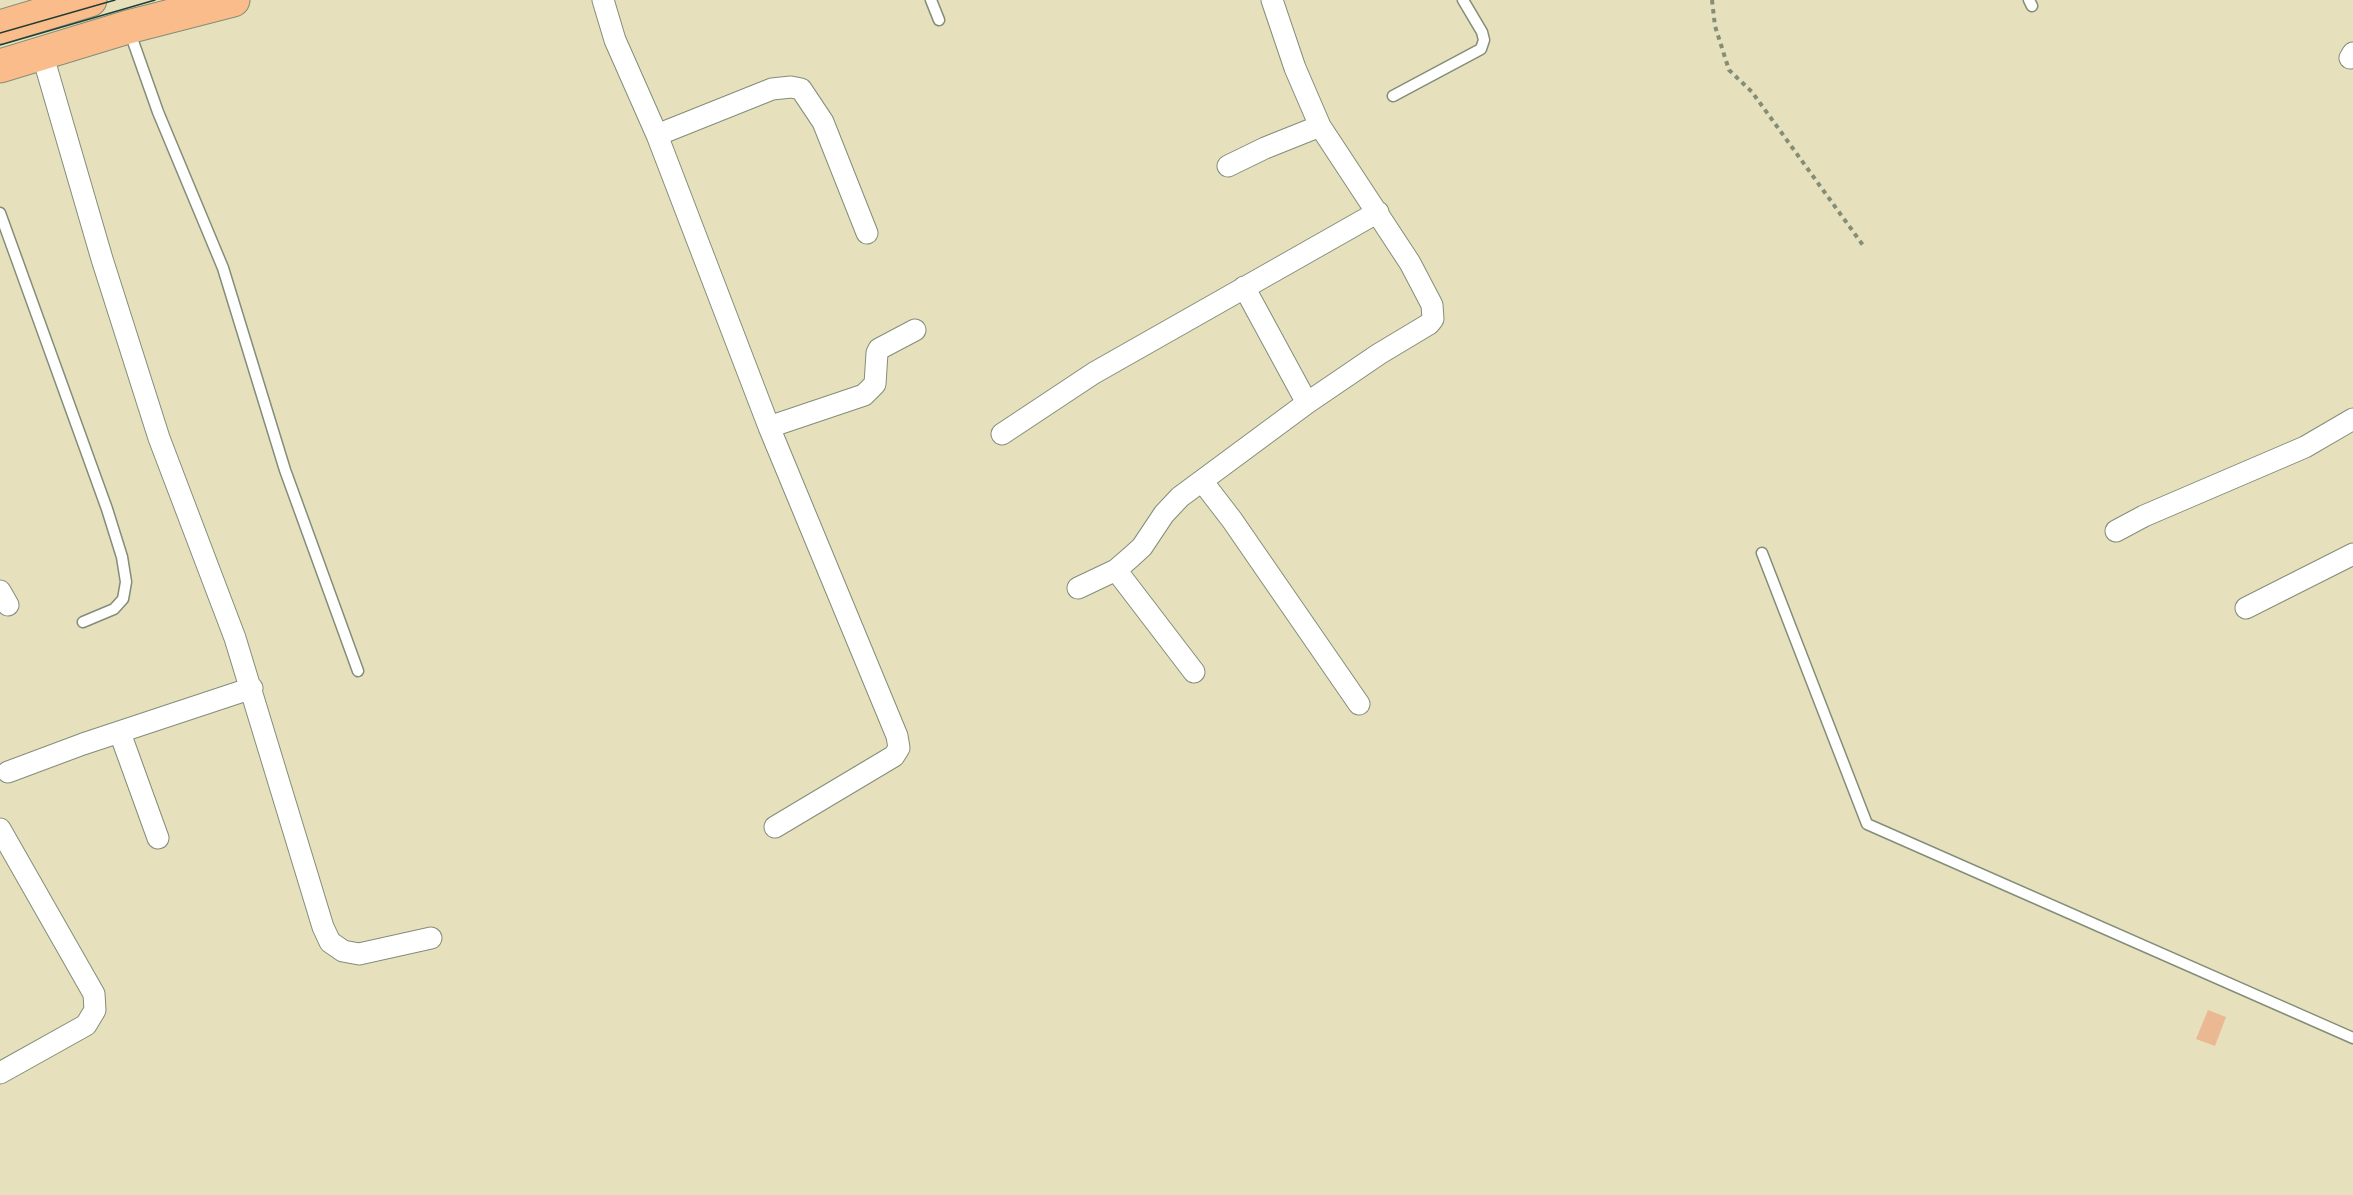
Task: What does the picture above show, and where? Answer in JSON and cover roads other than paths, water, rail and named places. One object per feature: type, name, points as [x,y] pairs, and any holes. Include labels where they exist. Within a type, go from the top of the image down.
[{"type":"highway","points":[[13,21],[90,0]]},
{"type":"highway","points":[[4,65],[128,27],[233,0]]},
{"type":"street","points":[[603,0],[615,40],[657,135],[769,427],[893,725],[899,748],[891,759],[775,827]]},
{"type":"street","points":[[1078,588],[1116,570],[1142,547],[1164,514],[1180,497],[1307,403],[1379,354],[1429,324],[1433,319],[1432,305],[1410,263],[1320,126],[1295,69],[1272,0]]},
{"type":"street","points":[[4,65],[13,21]]},
{"type":"street","points":[[42,53],[102,259],[159,438],[252,688],[323,927],[330,942],[343,951],[358,954],[431,938]]},
{"type":"street","points":[[657,135],[772,89],[791,87],[801,89],[823,122],[867,233]]},
{"type":"street","points":[[1227,166],[1320,126]]},
{"type":"street","points":[[1002,434],[1094,373],[1378,212]]},
{"type":"street","points":[[1244,286],[1307,403]]},
{"type":"street","points":[[769,427],[864,395],[875,384],[879,349],[915,330]]},
{"type":"street","points":[[2116,531],[2144,516],[2305,447],[2353,419]]},
{"type":"street","points":[[1202,481],[1232,520],[1359,704]]},
{"type":"street","points":[[2246,608],[2353,554]]},
{"type":"street","points":[[1116,570],[1194,672]]},
{"type":"street","points":[[8,772],[252,688]]},
{"type":"street","points":[[120,733],[158,838]]},
{"type":"street","points":[[0,829],[94,994],[95,1010],[86,1025],[1,1070]]},
{"type":"lane","points":[[931,0],[939,20]]},
{"type":"lane","points":[[1393,96],[1480,49],[1484,40],[1482,32],[1463,0]]},
{"type":"lane","points":[[128,27],[158,112],[223,268],[285,470],[358,671]]},
{"type":"lane","points":[[0,213],[107,509],[122,557],[126,582],[123,599],[114,609],[83,622]]},
{"type":"lane","points":[[1762,553],[1867,825],[2353,1038]]},
{"type":"tram line","points":[[0,33],[115,0]]},
{"type":"tram line","points":[[0,45],[155,0]]}]
